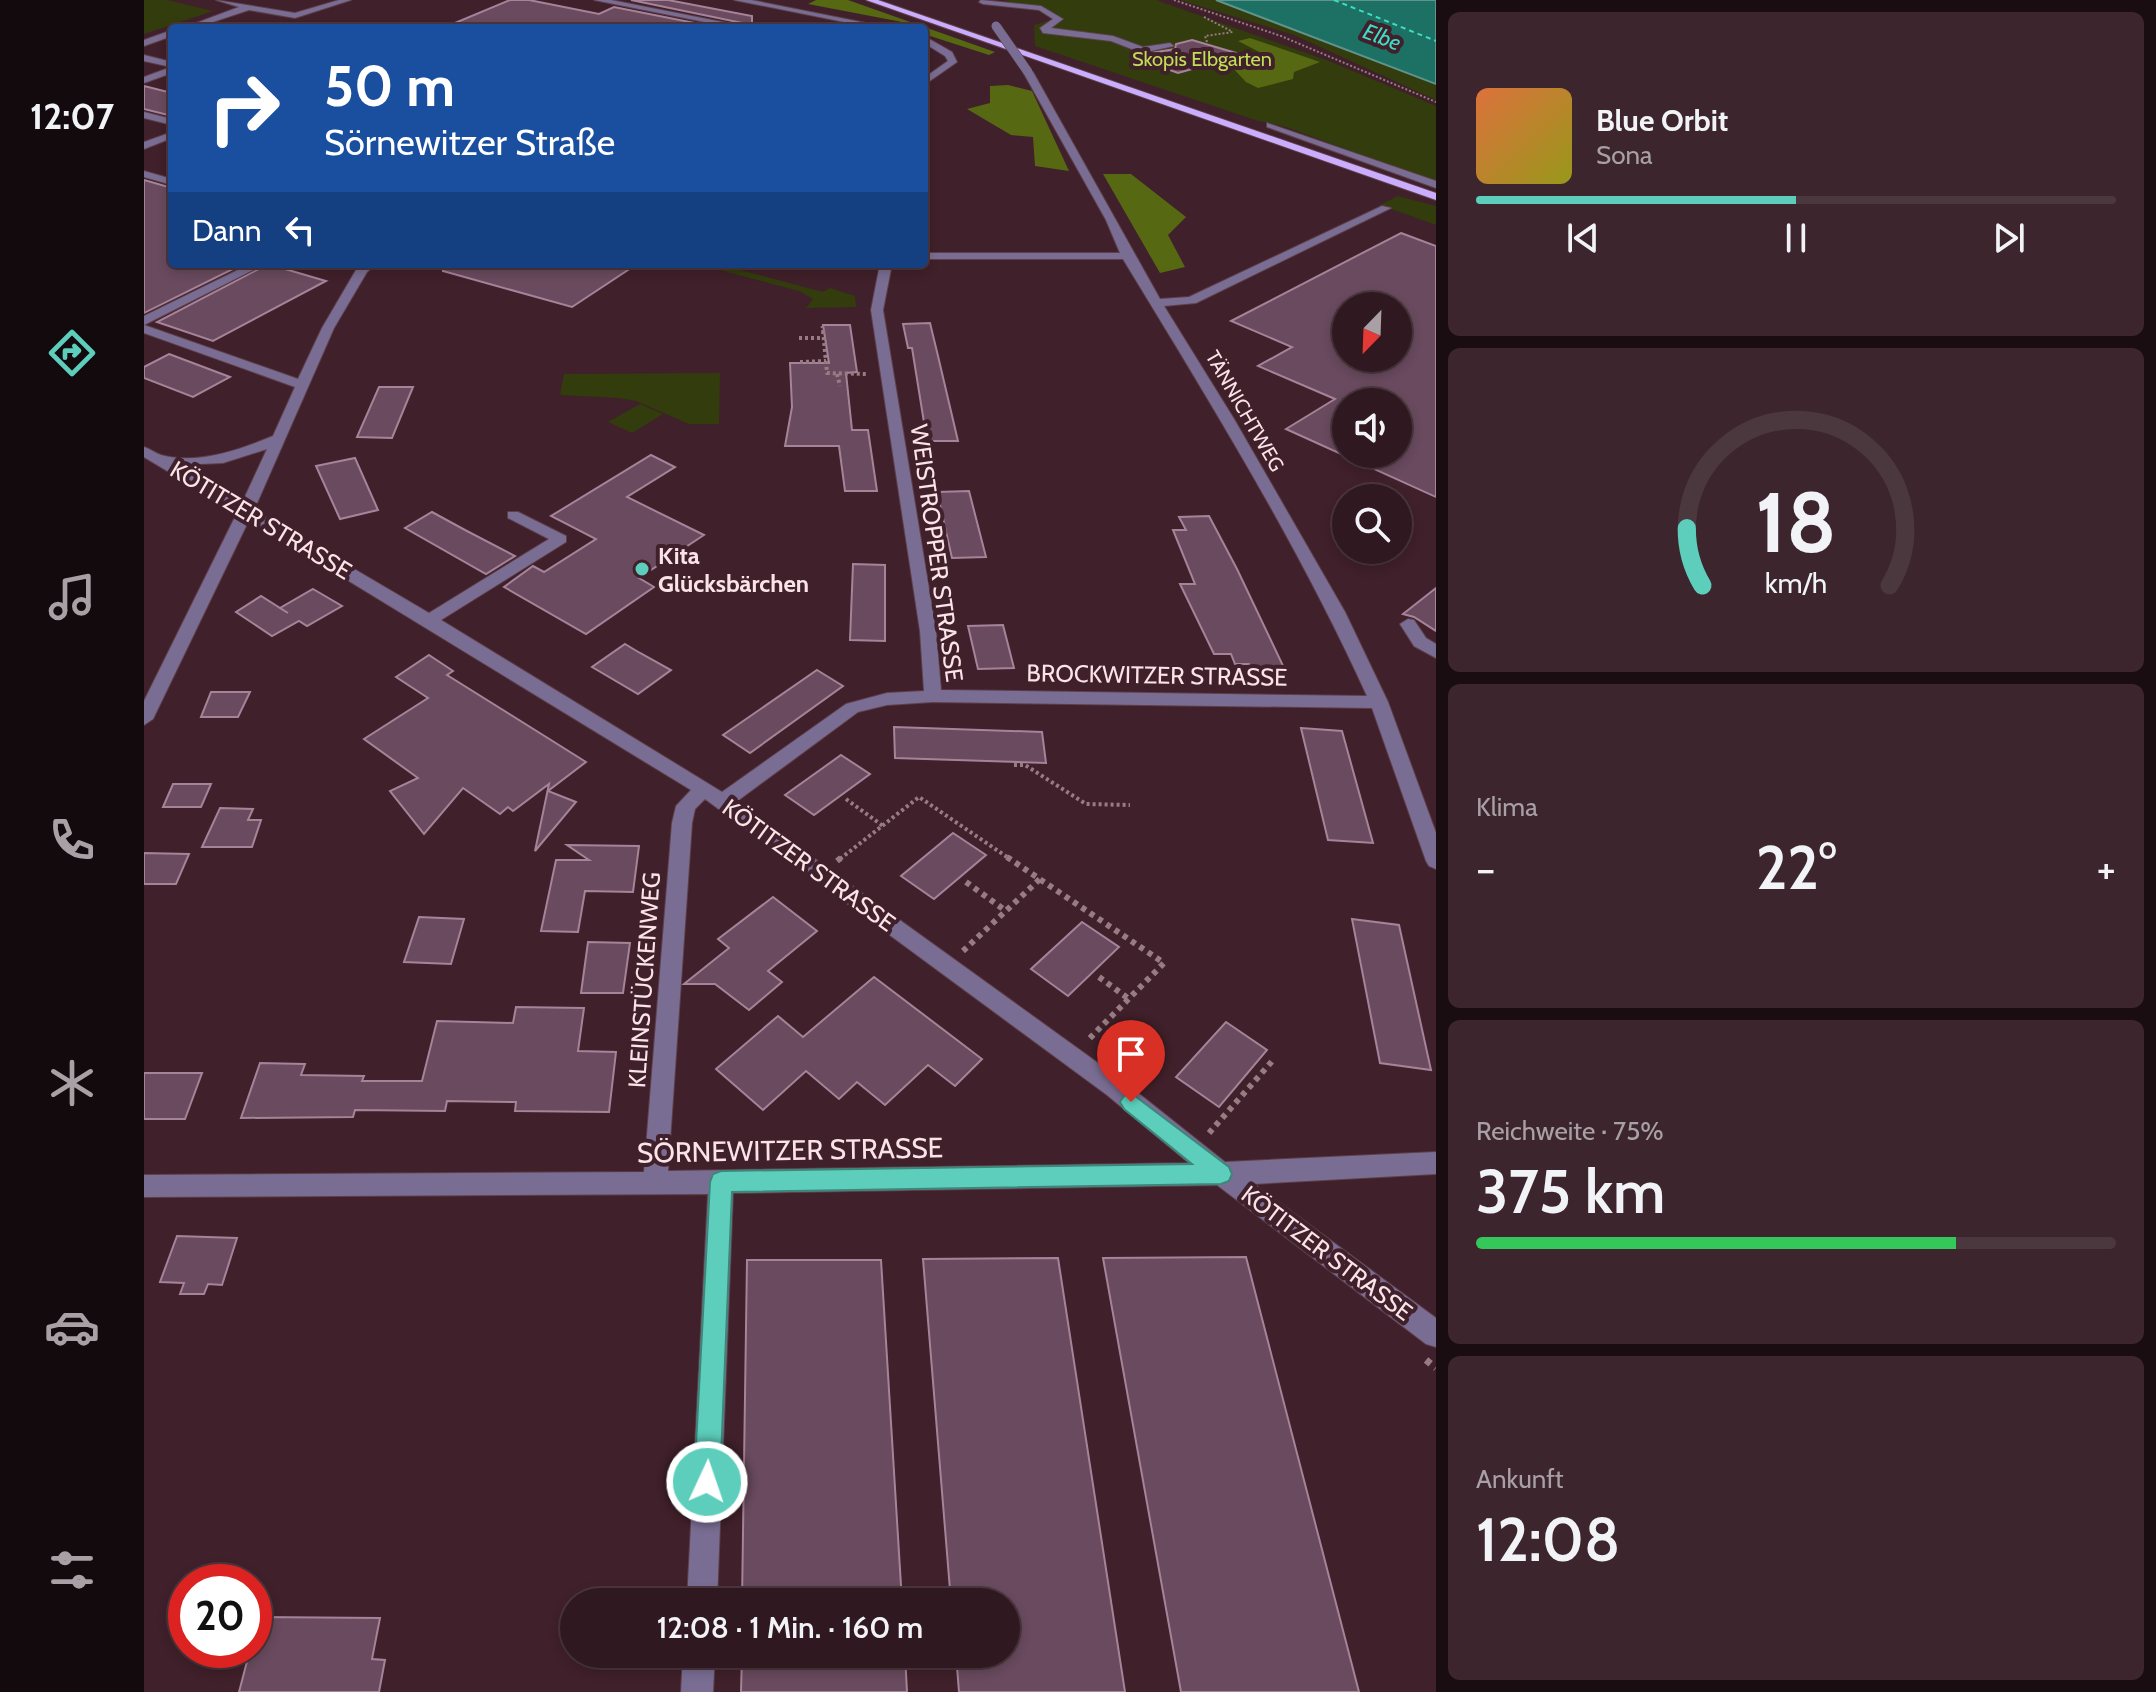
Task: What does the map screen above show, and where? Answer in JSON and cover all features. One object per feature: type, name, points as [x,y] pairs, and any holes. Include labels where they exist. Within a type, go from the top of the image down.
[{"type":"main road","points":[[870,0],[1436,197]]},
{"type":"street","points":[[224,0],[283,15],[311,13]]},
{"type":"street","points":[[283,23],[347,0]]},
{"type":"street","points":[[603,0],[728,24]]},
{"type":"street","points":[[738,0],[866,24]]},
{"type":"street","points":[[983,1],[1041,8],[1059,19],[1043,30],[1113,39],[1142,50],[1170,46]]},
{"type":"street","name":"TÄNNICHTWEG","points":[[983,1],[996,26],[1028,72],[1112,220],[1127,256],[1158,303],[1337,612],[1379,702],[1436,861]]},
{"type":"street","points":[[199,24],[248,7]]},
{"type":"street","points":[[144,43],[168,34]]},
{"type":"street","points":[[928,41],[949,54],[953,62],[928,79]]},
{"type":"street","points":[[144,58],[168,65]]},
{"type":"street","points":[[144,80],[168,68]]},
{"type":"street","points":[[928,68],[942,70]]},
{"type":"street","points":[[144,115],[168,121]]},
{"type":"street","points":[[1270,125],[1436,185]]},
{"type":"street","points":[[144,146],[168,137]]},
{"type":"street","points":[[144,174],[168,181]]},
{"type":"street","points":[[1158,303],[1192,300],[1386,208]]},
{"type":"street","points":[[928,256],[1127,256]]},
{"type":"street","points":[[144,321],[251,268]]},
{"type":"street","points":[[144,719],[246,511],[337,311],[365,268]]},
{"type":"street","name":"WEISTROPPER STRASSE","points":[[713,796],[852,708],[887,699],[933,696],[928,631],[877,310],[885,268]]},
{"type":"street","points":[[144,329],[302,385]]},
{"type":"street","points":[[150,454],[197,463],[220,461],[243,455],[279,438]]},
{"type":"street","name":"KÖTITZER STRASSE","points":[[150,454],[429,620],[713,796],[1072,1057],[1221,1174],[1436,1334]]},
{"type":"street","points":[[429,620],[560,539],[513,515]]},
{"type":"street","points":[[1408,624],[1420,642],[1436,652]]},
{"type":"street","name":"BROCKWITZER STRASSE","points":[[933,696],[1379,702]]},
{"type":"street","name":"KLEINSTÜCKENWEG","points":[[655,1183],[682,823],[686,806],[713,796]]},
{"type":"street","name":"SÖRNEWITZER STRASSE","points":[[144,1186],[655,1183],[1221,1174],[1436,1163]]},
{"type":"street","points":[[703,1588],[721,1182]]},
{"type":"street","points":[[697,1692],[698,1668]]},
{"type":"path","points":[[1174,0],[1281,36],[1436,102]]},
{"type":"path","points":[[1207,42],[1205,36],[1233,32],[1204,17],[1217,14]]},
{"type":"path","points":[[822,326],[827,373],[887,373]]},
{"type":"path","points":[[799,338],[823,338]]},
{"type":"path","points":[[800,362],[826,361]]},
{"type":"path","points":[[837,374],[840,386]]},
{"type":"path","points":[[1014,765],[1025,765],[1086,804],[1130,805]]},
{"type":"path","points":[[821,874],[919,797],[1164,963],[1072,1057]]},
{"type":"path","points":[[846,799],[883,826]]},
{"type":"path","points":[[947,966],[1041,878]]},
{"type":"path","points":[[966,882],[1006,911]]},
{"type":"path","points":[[1099,977],[1129,999]]},
{"type":"path","points":[[1193,1152],[1274,1059]]},
{"type":"green space","points":[[144,0],[167,0],[213,11],[168,24],[144,34]]},
{"type":"green space","name":"Skopis Elbgarten","points":[[1004,0],[1156,0],[1329,61],[1436,106],[1436,182],[1286,127],[1255,120],[1035,46],[1034,25],[1054,19],[1033,8],[1009,4]]},
{"type":"green space","points":[[1180,0],[1216,0],[1436,84],[1436,100],[1294,35]]},
{"type":"green space","points":[[1398,196],[1436,206],[1436,225],[1380,205]]},
{"type":"green space","points":[[712,268],[733,268],[823,292],[830,288],[855,296],[856,307],[806,308],[813,299],[799,291]]},
{"type":"green space","points":[[720,373],[719,424],[689,424],[636,401],[560,395],[564,374]]},
{"type":"green space","points":[[640,404],[663,414],[632,433],[608,422]]},
{"type":"shaded area","points":[[816,0],[848,0],[916,24],[905,24],[808,4]]},
{"type":"shaded area","points":[[928,28],[995,52],[989,55],[928,35]]},
{"type":"shaded area","points":[[1250,38],[1320,62],[1294,72],[1293,79],[1258,88],[1246,82],[1230,65],[1269,57],[1238,41]]},
{"type":"shaded area","points":[[1008,85],[1032,91],[1069,171],[1035,166],[1033,137],[1011,135],[967,109],[990,103],[990,86]]},
{"type":"shaded area","points":[[1103,174],[1131,174],[1186,217],[1168,235],[1185,267],[1160,273]]},
{"type":"water","name":"Elbe","points":[[1216,0],[1436,0],[1436,84]]},
{"type":"building","points":[[510,0],[529,0],[599,14],[614,7],[700,24],[453,24]]},
{"type":"building","points":[[631,0],[668,0],[752,16],[752,24]]},
{"type":"building","points":[[1192,40],[1243,55],[1178,73],[1131,56],[1175,49],[1176,44]]},
{"type":"building","points":[[144,86],[168,92],[168,115],[144,109]]},
{"type":"building","points":[[144,180],[168,187],[168,268],[235,268],[144,313]]},
{"type":"building","points":[[1401,233],[1436,246],[1436,497],[1372,468],[1412,468],[1412,388],[1332,388],[1332,398],[1258,366],[1292,347],[1231,321]]},
{"type":"building","points":[[260,268],[282,268],[326,281],[213,341],[157,322]]},
{"type":"building","points":[[443,268],[631,268],[572,307],[443,271]]},
{"type":"building","points":[[930,323],[958,441],[927,441],[912,348],[908,348],[903,324]]},
{"type":"building","points":[[823,325],[850,325],[857,372],[846,373],[852,430],[868,430],[877,491],[845,491],[839,446],[785,446],[792,407],[790,363],[829,363]]},
{"type":"building","points":[[169,354],[230,377],[193,397],[144,378],[144,367]]},
{"type":"building","points":[[379,387],[413,387],[392,438],[357,437]]},
{"type":"building","points":[[1332,401],[1332,450],[1286,429]]},
{"type":"building","points":[[651,455],[675,467],[627,497],[704,535],[639,578],[654,587],[586,634],[504,587],[533,566],[544,572],[596,539],[551,516]]},
{"type":"building","points":[[355,458],[378,510],[340,519],[316,466]]},
{"type":"building","points":[[969,491],[986,557],[952,558],[937,492]]},
{"type":"building","points":[[432,512],[515,556],[486,574],[405,528]]},
{"type":"building","points":[[1209,516],[1285,670],[1252,671],[1249,664],[1235,664],[1231,654],[1214,654],[1180,584],[1195,584],[1173,530],[1186,530],[1179,517]]},
{"type":"building","points":[[853,564],[885,565],[885,641],[850,640]]},
{"type":"building","points":[[1436,588],[1436,631],[1403,614]]},
{"type":"building","points":[[313,589],[342,606],[307,626],[299,621],[272,636],[236,612],[261,596],[280,608]]},
{"type":"building","points":[[1003,625],[1014,668],[978,669],[968,626]]},
{"type":"building","points":[[625,644],[671,670],[638,694],[592,667]]},
{"type":"building","points":[[429,655],[453,671],[447,675],[586,762],[548,791],[576,802],[535,851],[549,784],[513,811],[508,807],[500,814],[463,788],[424,834],[390,791],[418,778],[364,739],[428,698],[396,677]]},
{"type":"building","points":[[817,670],[843,686],[750,753],[723,735]]},
{"type":"building","points":[[211,692],[250,692],[238,717],[201,717]]},
{"type":"building","points":[[894,727],[1042,732],[1046,763],[895,758]]},
{"type":"building","points":[[1301,728],[1342,731],[1373,843],[1328,840]]},
{"type":"building","points":[[841,755],[870,774],[814,815],[785,795]]},
{"type":"building","points":[[173,784],[211,784],[201,807],[163,807]]},
{"type":"building","points":[[220,808],[253,809],[248,820],[261,820],[252,847],[202,847]]},
{"type":"building","points":[[953,833],[986,855],[934,899],[901,876]]},
{"type":"building","points":[[567,845],[639,846],[633,892],[585,891],[578,932],[541,931],[556,860],[589,860]]},
{"type":"building","points":[[144,853],[189,854],[176,884],[144,884]]},
{"type":"building","points":[[773,897],[817,931],[768,971],[782,982],[749,1010],[715,984],[684,984],[729,948],[718,939]]},
{"type":"building","points":[[419,917],[464,919],[451,964],[404,962]]},
{"type":"building","points":[[1352,919],[1399,925],[1431,1070],[1380,1063]]},
{"type":"building","points":[[1082,922],[1119,947],[1068,996],[1031,969]]},
{"type":"building","points":[[588,942],[630,943],[623,993],[581,993]]},
{"type":"building","points":[[874,977],[982,1059],[955,1086],[928,1065],[885,1105],[857,1082],[839,1099],[806,1071],[763,1110],[716,1069],[778,1016],[803,1037]]},
{"type":"building","points":[[516,1007],[584,1008],[578,1051],[616,1052],[609,1112],[515,1111],[516,1102],[447,1101],[445,1111],[355,1110],[353,1117],[241,1118],[260,1063],[305,1064],[301,1075],[364,1076],[362,1081],[422,1081],[437,1021],[513,1023]]},
{"type":"building","points":[[1226,1022],[1267,1050],[1219,1107],[1176,1077]]},
{"type":"building","points":[[144,1073],[202,1073],[185,1119],[144,1119]]},
{"type":"building","points":[[177,1236],[237,1238],[222,1285],[208,1284],[204,1294],[180,1294],[184,1283],[160,1282]]},
{"type":"building","points":[[1246,1257],[1359,1692],[1181,1692],[1103,1258]]},
{"type":"building","points":[[1058,1258],[1125,1692],[959,1692],[957,1668],[1020,1668],[1020,1588],[950,1588],[923,1259]]},
{"type":"building","points":[[747,1260],[881,1260],[901,1588],[742,1588]]},
{"type":"building","points":[[272,1617],[380,1618],[372,1659],[385,1660],[379,1692],[239,1692],[245,1668],[272,1668]]},
{"type":"building","points":[[742,1668],[906,1668],[907,1692],[741,1692]]},
{"type":"ferry route","points":[[1334,0],[1436,41]]},
{"type":"place","name":"Kita Glücksbärchen","points":[[642,569]]},
{"type":"route","points":[[707,1482],[721,1182],[1221,1174],[1131,1102]]}]
